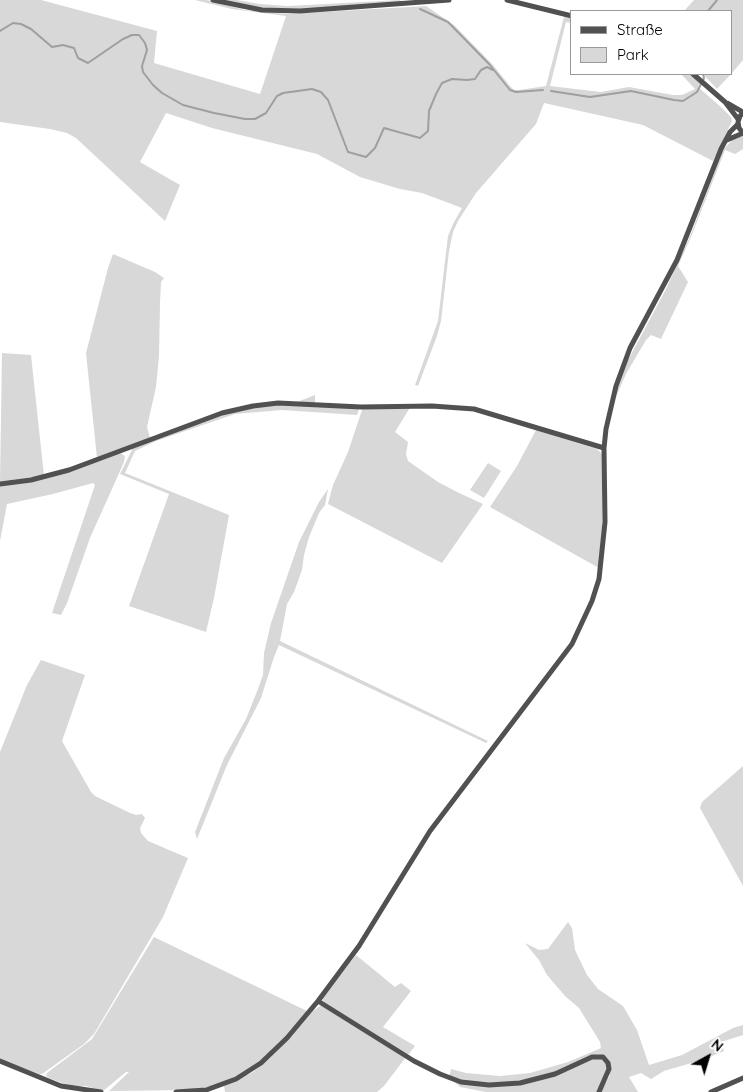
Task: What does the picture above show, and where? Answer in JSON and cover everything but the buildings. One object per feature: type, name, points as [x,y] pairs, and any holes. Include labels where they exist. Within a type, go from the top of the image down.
[{"type":"street","points":[[214,0],[245,8],[286,11],[449,0]]},
{"type":"street","points":[[507,0],[570,15]]},
{"type":"street","points":[[176,1092],[200,1091],[216,1087],[253,1069],[279,1047],[318,1001],[359,946],[430,831],[572,644],[592,601],[598,579],[605,522],[604,448],[610,408],[622,368],[630,348],[677,260],[721,149],[743,113],[725,102],[695,75]]},
{"type":"street","points":[[725,102],[738,121],[739,128],[743,133],[726,140]]},
{"type":"street","points":[[0,484],[31,480],[69,470],[222,413],[278,403],[474,409],[604,448]]},
{"type":"street","points":[[318,1001],[414,1061],[461,1082],[489,1085],[520,1082],[555,1074],[592,1057],[603,1057],[608,1063],[609,1069],[599,1092]]},
{"type":"street","points":[[0,1062],[62,1086],[101,1092]]},
{"type":"street","points":[[711,1092],[743,1078]]},
{"type":"green space","points":[[0,0],[41,0],[157,31],[154,63],[260,94],[286,16],[232,9],[195,0],[207,0],[245,10],[287,14],[426,6],[454,25],[493,65],[514,90],[546,86],[564,17],[570,18],[570,23],[566,22],[550,86],[601,92],[629,87],[682,95],[695,89],[682,75],[691,75],[700,83],[698,87],[731,117],[732,121],[713,161],[643,125],[544,103],[536,124],[476,193],[453,232],[441,321],[418,386],[415,385],[438,321],[448,236],[462,208],[422,193],[400,189],[360,177],[317,154],[212,128],[166,113],[140,162],[180,185],[165,221],[76,138],[67,133],[50,129],[0,122]]},
{"type":"green space","points":[[220,0],[288,6],[401,0],[398,3],[300,9],[262,8]]},
{"type":"green space","points":[[694,0],[743,0],[743,60],[733,72],[733,10],[685,10]]},
{"type":"green space","points":[[704,75],[730,75],[717,89]]},
{"type":"green space","points":[[743,136],[743,149],[735,154],[725,150],[691,237],[678,266],[688,282],[661,339],[651,335],[646,340],[626,374],[614,401],[627,362],[664,293],[689,239],[723,150],[734,138]]},
{"type":"green space","points":[[113,254],[155,272],[164,278],[161,282],[159,356],[156,387],[147,427],[150,438],[97,458],[86,353]]},
{"type":"green space","points":[[2,353],[31,355],[44,476],[0,482]]},
{"type":"green space","points":[[315,395],[315,405],[359,409],[357,415],[282,410],[235,414],[156,441],[135,451],[125,473],[229,515],[206,632],[129,606],[169,494],[120,474],[133,448],[225,413],[247,408],[297,402]]},
{"type":"green space","points":[[411,406],[395,432],[408,442],[406,454],[408,461],[438,482],[483,504],[442,563],[328,504],[333,485],[348,452],[363,407]]},
{"type":"green space","points":[[536,430],[597,449],[603,455],[602,528],[599,568],[490,507],[517,466]]},
{"type":"green space","points":[[120,453],[125,456],[124,462],[90,538],[67,603],[61,615],[52,613],[95,485],[93,483],[7,504],[0,541],[0,485],[32,481]]},
{"type":"green space","points":[[488,463],[501,471],[484,498],[470,490]]},
{"type":"green space","points":[[328,489],[325,505],[319,513],[309,537],[302,570],[294,592],[287,604],[280,641],[488,741],[486,743],[279,645],[261,698],[227,765],[197,839],[195,832],[224,758],[246,719],[263,675],[264,653],[271,623],[299,542],[319,502]]},
{"type":"green space","points":[[41,660],[85,675],[62,741],[91,792],[95,796],[130,813],[142,814],[145,818],[140,828],[141,833],[148,841],[188,858],[163,917],[94,1034],[84,1044],[42,1074],[39,1074],[0,1060],[0,752],[27,685]]},
{"type":"green space","points":[[743,766],[743,886],[700,808],[702,802]]},
{"type":"green space","points":[[568,922],[572,928],[575,950],[587,975],[598,989],[623,1006],[637,1030],[649,1065],[682,1055],[733,1028],[743,1025],[743,1035],[721,1042],[724,1051],[705,1059],[664,1071],[651,1079],[641,1073],[629,1077],[638,1092],[601,1092],[610,1075],[607,1072],[598,1092],[486,1092],[460,1087],[449,1077],[451,1069],[466,1073],[500,1076],[530,1073],[568,1062],[601,1048],[600,1042],[579,1008],[565,996],[547,975],[539,960],[525,943],[539,950],[548,949]]},
{"type":"green space","points":[[154,937],[307,1011],[282,1041],[261,1061],[247,1071],[222,1083],[203,1088],[189,1090],[109,1091],[129,1072],[126,1072],[103,1091],[86,1086],[73,1087],[46,1076],[47,1073],[92,1039]]},
{"type":"green space","points":[[356,955],[395,987],[401,983],[411,991],[383,1027],[415,1046],[408,1055],[324,1002],[322,998]]},
{"type":"green space","points":[[320,1006],[406,1057],[384,1086],[377,1092],[225,1092],[224,1086],[253,1072],[268,1060],[313,1011]]},
{"type":"waterway","points":[[709,10],[717,0]]},
{"type":"waterway","points":[[420,9],[448,22],[490,65],[510,90],[516,92],[543,90]]},
{"type":"waterway","points":[[0,31],[13,23],[21,24],[31,29],[52,47],[63,45],[74,48],[78,58],[88,63],[123,39],[132,35],[139,35],[145,43],[147,50],[142,66],[143,72],[162,93],[183,105],[245,119],[255,119],[266,113],[277,96],[283,93],[312,89],[321,92],[328,100],[348,152],[366,157],[375,148],[384,128],[420,138],[428,131],[429,111],[442,83],[452,79],[475,79],[481,70],[487,67],[493,70]]},
{"type":"waterway","points":[[551,91],[590,97],[631,91],[683,101],[697,92],[704,78],[703,75]]}]
